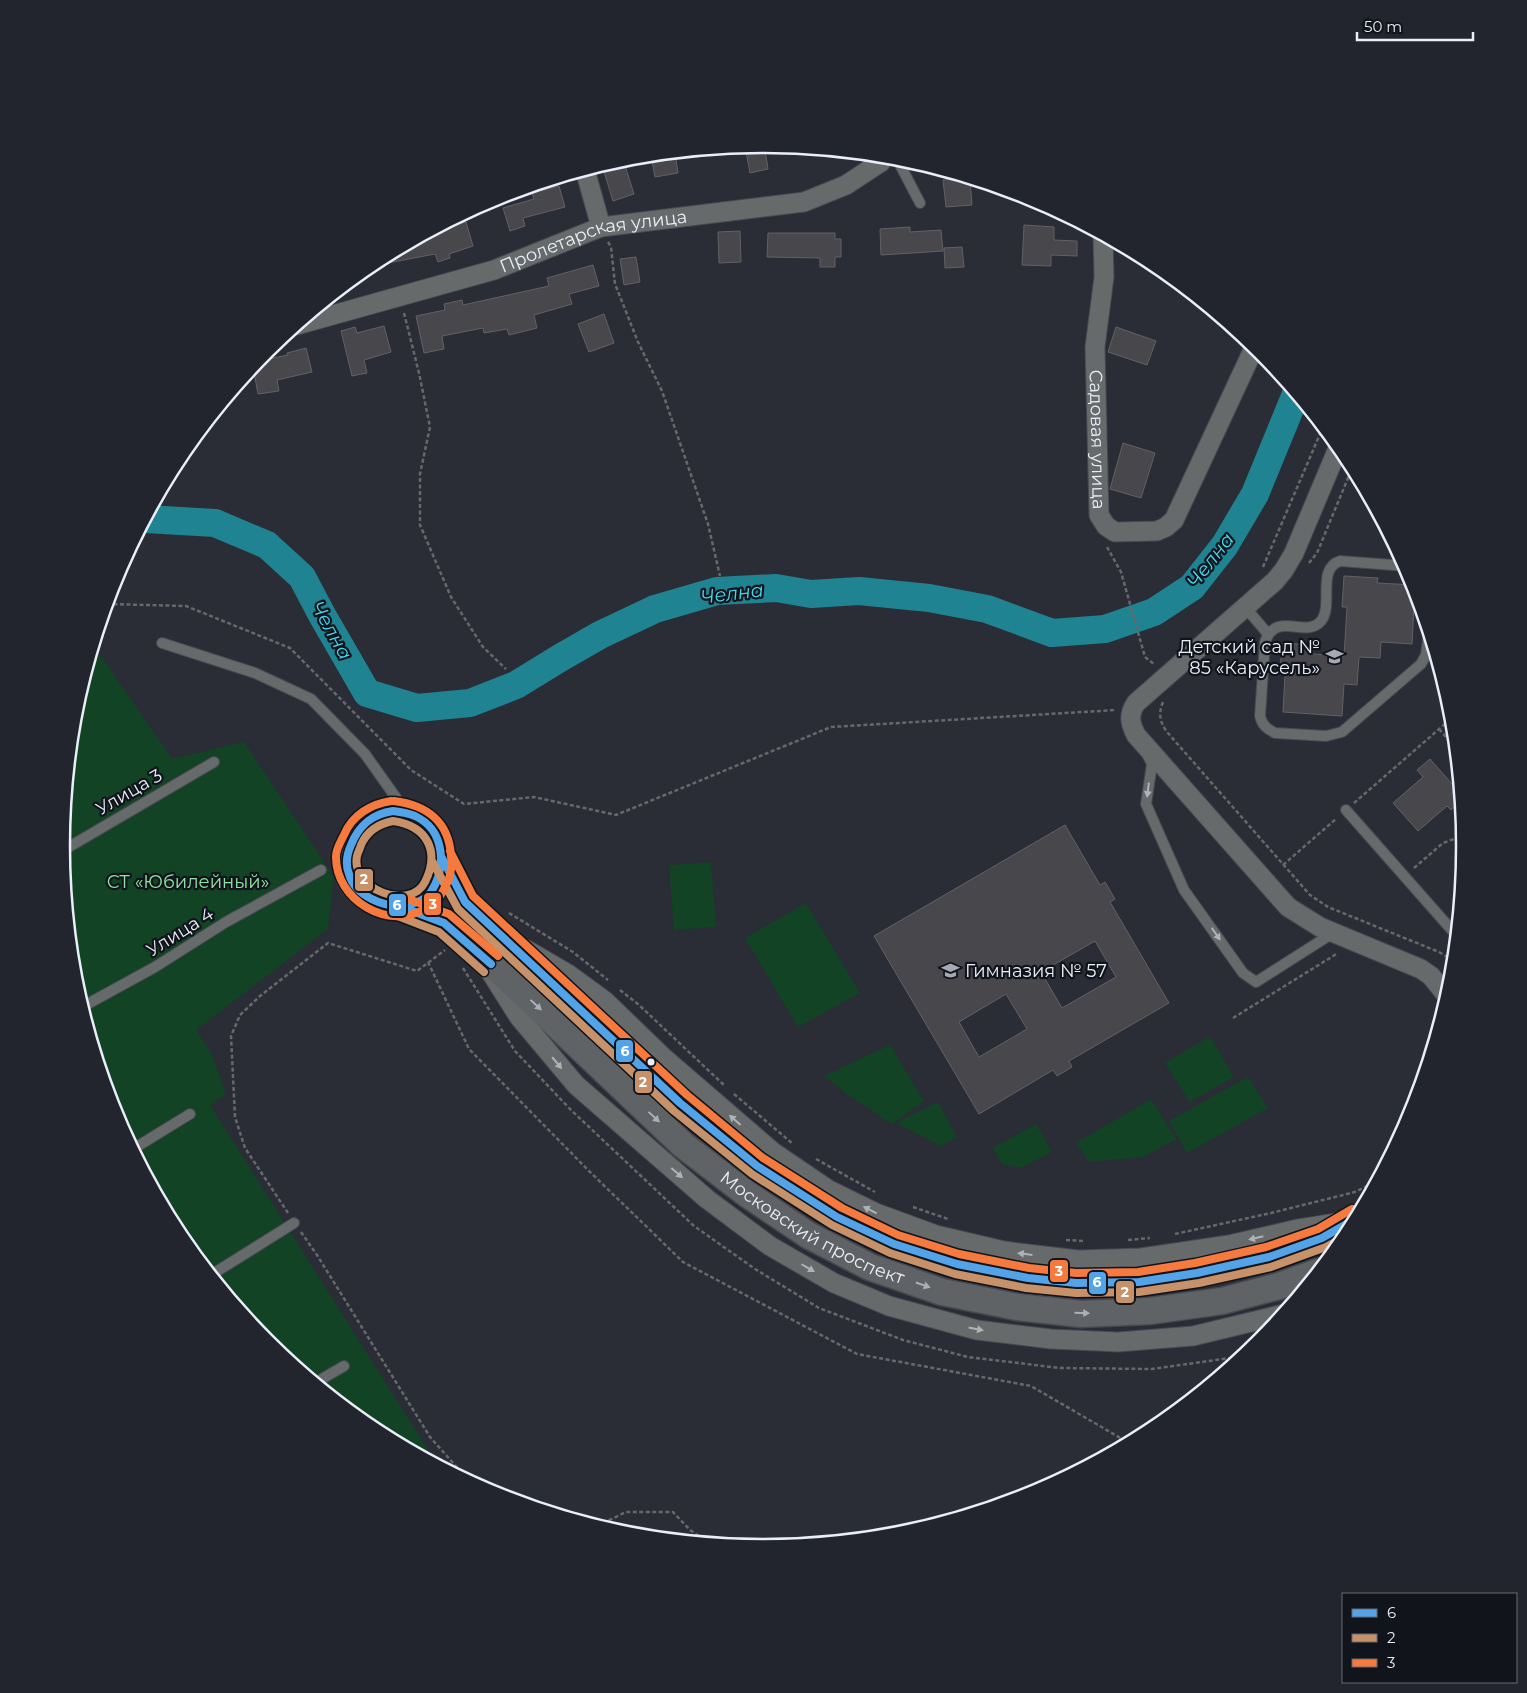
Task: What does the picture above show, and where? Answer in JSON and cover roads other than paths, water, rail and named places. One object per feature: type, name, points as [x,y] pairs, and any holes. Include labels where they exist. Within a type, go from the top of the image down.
[{"type":"main road","name":"Московский проспект","points":[[405,811],[428,824],[436,834],[441,856],[441,870],[434,888],[426,898],[412,906],[387,906],[374,902],[362,894],[353,883],[347,870],[345,857],[350,841],[358,829],[368,820],[379,813],[405,811]]},
{"type":"main road","name":"Московский проспект","points":[[441,856],[464,902],[503,923],[680,1103],[757,1166],[837,1217],[894,1244],[957,1264],[1028,1278],[1076,1283],[1139,1282],[1197,1273],[1269,1257],[1322,1238],[1344,1226]]},
{"type":"main road","name":"Московский проспект","points":[[399,906],[444,922],[451,943],[478,952],[684,1144],[747,1194],[808,1235],[870,1267],[942,1292],[1017,1307],[1081,1314],[1150,1311],[1222,1301],[1279,1286],[1309,1275]]},
{"type":"street","name":"Пролетарская улица","points":[[310,321],[494,270],[601,227],[804,202],[846,185],[879,163]]},
{"type":"street","points":[[587,176],[601,227]]},
{"type":"street","name":"Садовая улица","points":[[1103,243],[1105,271],[1095,347],[1099,515],[1106,526],[1115,532],[1157,531],[1166,527],[1174,520],[1251,354]]},
{"type":"street","points":[[1335,454],[1291,559],[1275,581],[1136,703],[1130,717],[1131,725],[1136,735],[1280,899],[1306,920],[1332,933],[1421,969],[1431,976],[1442,990]]},
{"type":"street","points":[[478,952],[519,1017],[576,1085],[707,1198],[770,1246],[834,1283],[889,1306],[977,1330],[1051,1339],[1118,1342],[1193,1336],[1273,1317]]},
{"type":"lane","points":[[901,166],[920,203]]},
{"type":"lane","points":[[1397,565],[1336,562],[1329,570],[1326,610],[1320,622],[1310,628],[1282,626],[1268,634],[1265,642],[1260,716],[1264,726],[1275,733],[1326,736],[1338,734],[1421,664],[1426,655],[1427,647]]},
{"type":"lane","points":[[1245,607],[1268,634]]},
{"type":"lane","points":[[162,642],[255,673],[311,699],[365,754],[405,811]]},
{"type":"lane","points":[[1143,743],[1152,764],[1146,804],[1184,890],[1243,973],[1256,982],[1332,933]]},
{"type":"lane","name":"Улица 3","points":[[70,846],[214,762]]},
{"type":"lane","points":[[1346,810],[1452,930]]},
{"type":"lane","name":"Улица 4","points":[[88,1004],[155,967],[226,922],[321,870]]},
{"type":"lane","points":[[139,1146],[190,1114]]},
{"type":"lane","points":[[216,1272],[294,1223]]},
{"type":"lane","points":[[320,1380],[344,1366]]},
{"type":"waterway","name":"Челна","points":[[153,519],[215,523],[267,545],[302,577],[367,693],[417,708],[470,703],[516,685],[600,635],[655,609],[717,591],[776,588],[811,594],[859,591],[929,598],[987,609],[1052,633],[1105,629],[1154,612],[1192,587],[1225,545],[1255,494],[1294,400]]},
{"type":"place","name":"Детский сад № 85 «Карусель»","points":[[1334,657]]},
{"type":"place","name":"Гимназия № 57","points":[[951,971]]},
{"type":"park label","name":"СТ «Юбилейный»","points":[[188,882]]}]
